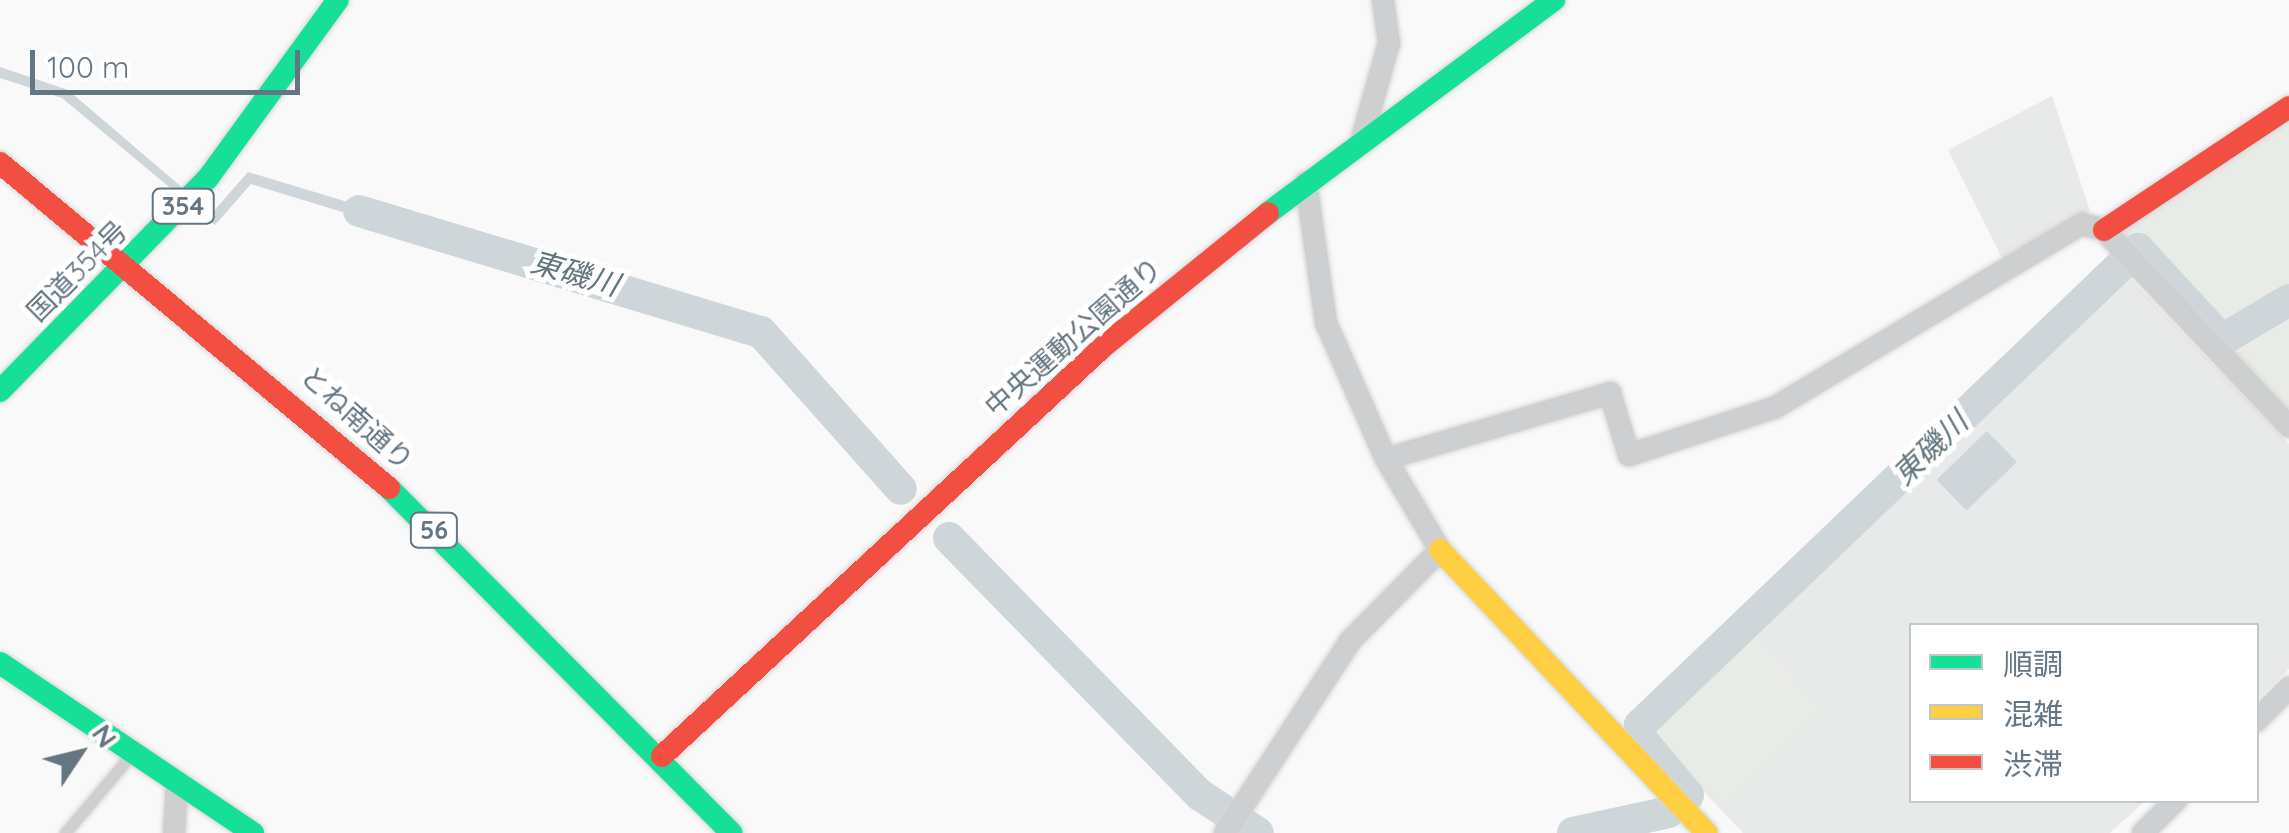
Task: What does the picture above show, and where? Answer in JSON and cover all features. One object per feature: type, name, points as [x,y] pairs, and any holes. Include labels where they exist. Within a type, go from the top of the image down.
[{"type":"main road","name":"国道354号","points":[[0,391],[128,262],[234,146],[338,0]]},
{"type":"main road","name":"中央運動公園通り","points":[[662,756],[1090,359],[1306,182],[1554,0]]},
{"type":"main road","points":[[2104,230],[2289,106]]},
{"type":"main road","name":"とね南通り","points":[[0,163],[128,262],[364,463],[662,756],[732,833]]},
{"type":"main road","points":[[1440,550],[1706,833]]},
{"type":"main road","points":[[0,664],[253,833]]},
{"type":"street","points":[[1361,142],[1389,43],[1383,0]]},
{"type":"street","points":[[1229,825],[1350,641],[1440,550],[1386,459],[1326,323],[1306,182]]},
{"type":"street","points":[[1386,459],[1610,393],[1629,455],[1666,444],[1805,396],[2061,233],[2082,224],[2104,230],[2289,426]]},
{"type":"street","points":[[2259,718],[2289,688]]},
{"type":"street","points":[[174,833],[177,782]]},
{"type":"street","points":[[2142,833],[2173,803]]},
{"type":"lane","points":[[65,833],[133,752]]},
{"type":"shaded area","points":[[0,67],[68,90],[212,213],[248,172],[401,218],[398,229],[251,184],[215,225],[62,98],[0,78]]},
{"type":"shaded area","points":[[2052,96],[2090,211],[2007,268],[1948,150]]},
{"type":"shaded area","points":[[2289,105],[2289,412],[2104,230]]},
{"type":"shaded area","points":[[2124,272],[2289,444],[2289,669],[2259,697],[2259,623],[1909,623],[1909,803],[2143,803],[2110,833],[1743,833],[1643,727]]},
{"type":"shaded area","points":[[1987,431],[2017,462],[1967,511],[1937,480]]},
{"type":"shaded area","points":[[1751,632],[1824,708],[1723,805],[1650,729]]},
{"type":"waterway","name":"東磯川","points":[[359,211],[761,332],[901,489]]},
{"type":"waterway","name":"東磯川","points":[[1688,795],[1641,739],[1640,725],[2138,249],[2222,340],[2289,300]]},
{"type":"waterway","name":"東磯川","points":[[949,538],[1200,795],[1258,833]]},
{"type":"waterway","name":"東磯川","points":[[1573,833],[1669,812]]},
{"type":"traffic: fast","points":[[0,391],[208,178],[338,0]]},
{"type":"traffic: fast","points":[[1268,213],[1554,0]]},
{"type":"traffic: fast","points":[[389,488],[732,833]]},
{"type":"traffic: fast","points":[[0,663],[253,833]]},
{"type":"traffic: slow","points":[[1440,550],[1707,833]]},
{"type":"traffic: jam","points":[[2104,230],[2289,107]]},
{"type":"traffic: jam","points":[[0,163],[389,488]]},
{"type":"traffic: jam","points":[[662,756],[1104,346],[1268,213]]}]
